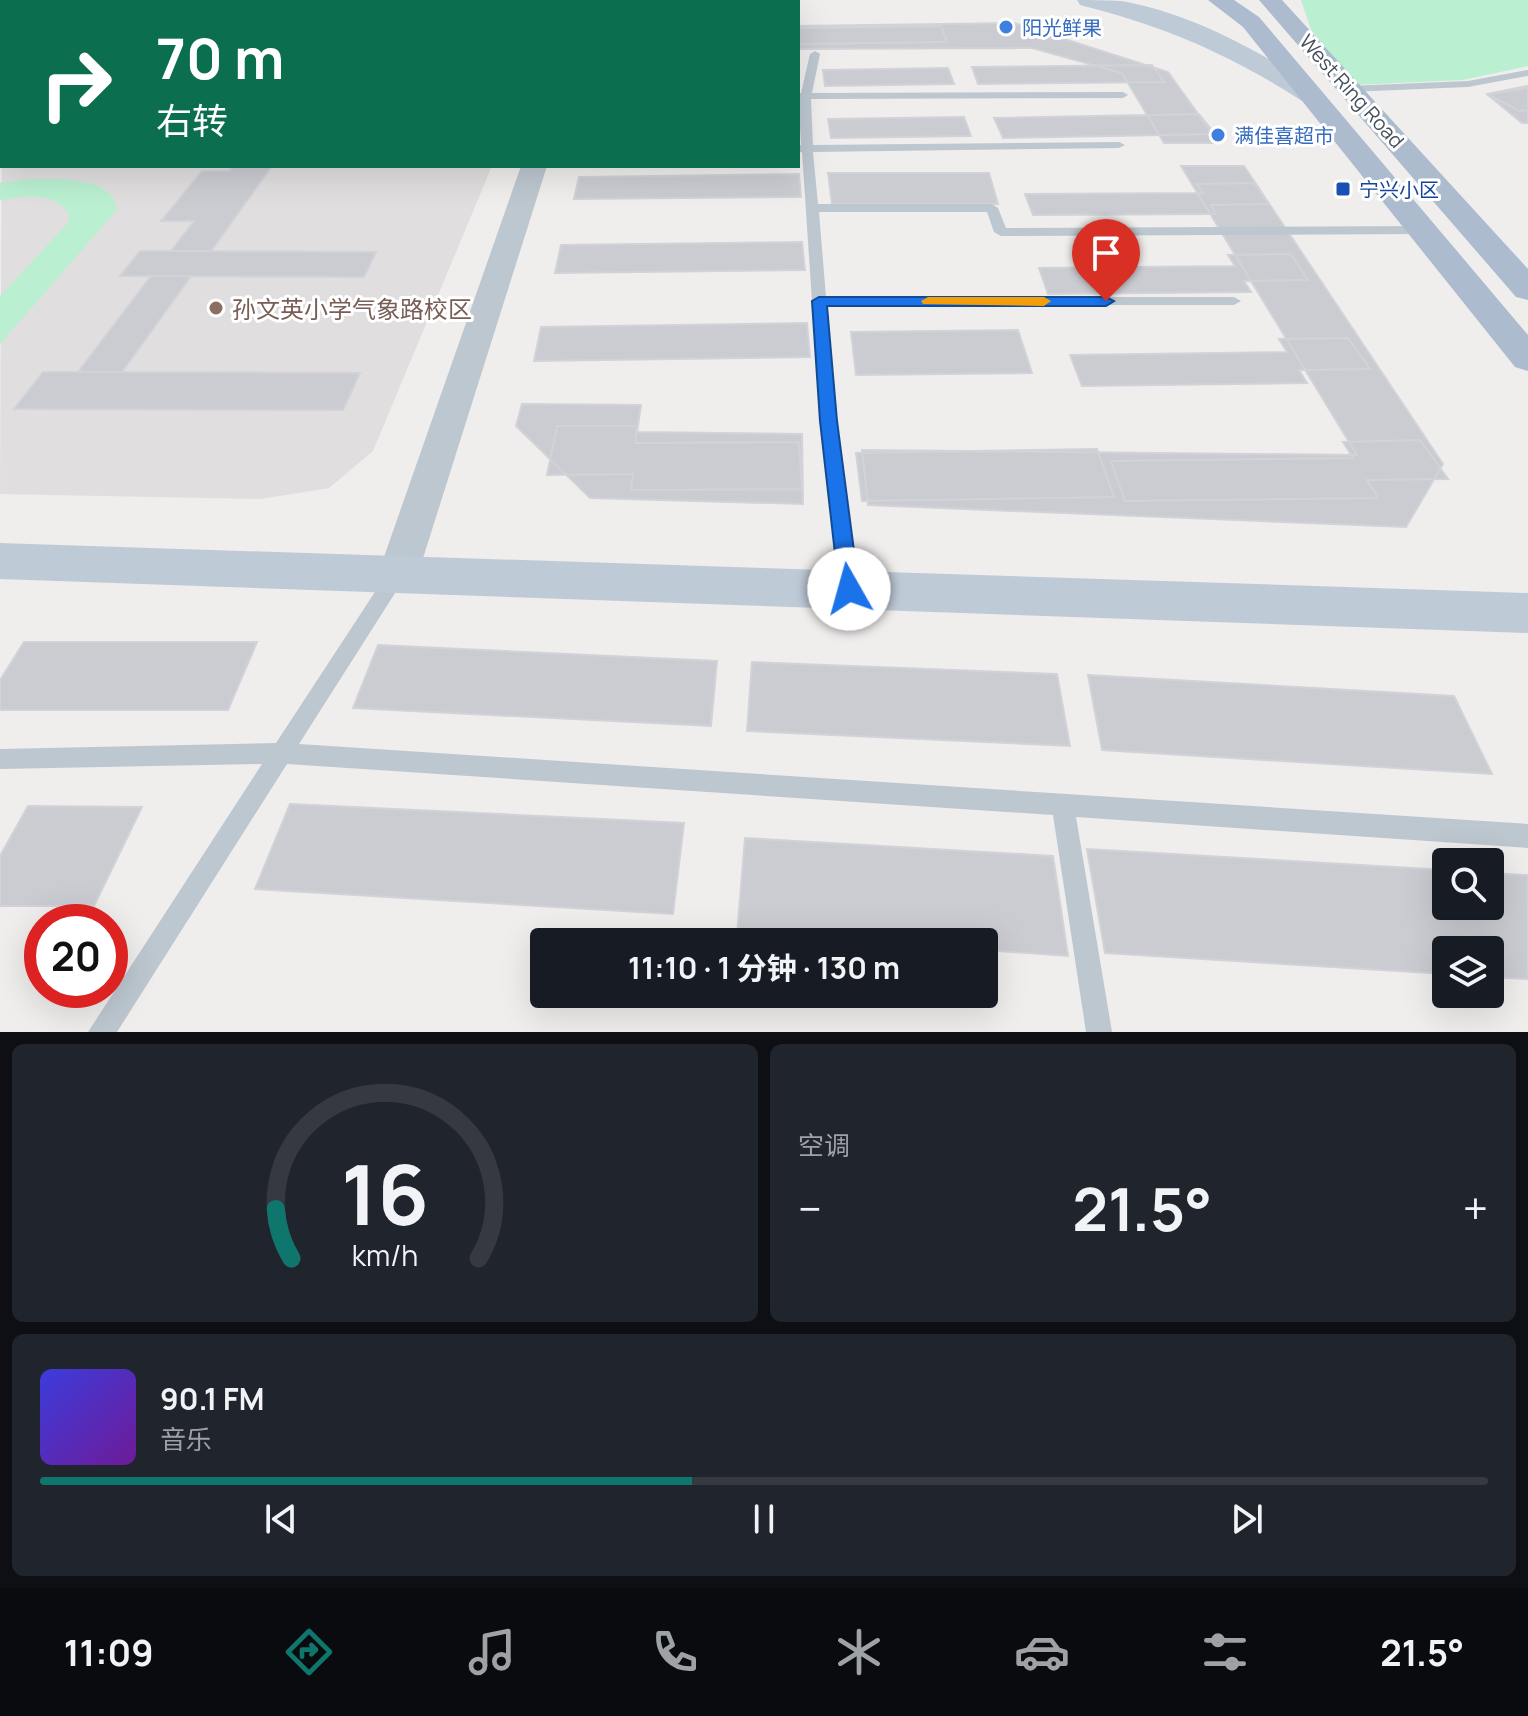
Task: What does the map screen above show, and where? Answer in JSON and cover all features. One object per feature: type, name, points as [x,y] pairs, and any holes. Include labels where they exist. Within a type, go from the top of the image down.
[{"type":"main road","name":"West Ring Road","points":[[1219,0],[1251,22],[1528,359]]},
{"type":"main road","name":"West Ring Road","points":[[1270,0],[1528,290]]},
{"type":"street","points":[[1088,0],[1143,11],[1187,27],[1240,51],[1311,95]]},
{"type":"street","points":[[398,574],[533,168]]},
{"type":"street","points":[[0,561],[1528,613]]},
{"type":"lane","points":[[815,54],[802,96],[803,149],[812,208],[828,421],[849,589]]},
{"type":"lane","points":[[1349,89],[1468,84],[1528,73]]},
{"type":"lane","points":[[802,96],[1123,95]]},
{"type":"lane","points":[[803,149],[1119,145]]},
{"type":"lane","points":[[812,208],[992,208],[1001,232],[1422,230]]},
{"type":"lane","points":[[819,301],[1234,301]]},
{"type":"lane","points":[[101,1032],[398,574]]},
{"type":"lane","points":[[0,759],[282,753],[1528,836]]},
{"type":"lane","points":[[1063,805],[1099,1032]]},
{"type":"shaded area","name":"孙文英小学气象路校区","points":[[2,168],[491,168],[373,451],[329,488],[261,499],[0,494]]},
{"type":"green space","points":[[1301,0],[1528,0],[1528,66],[1463,80],[1353,85],[1311,30]]},
{"type":"green space","points":[[25,179],[64,179],[93,184],[113,198],[117,210],[0,344],[0,296],[68,223],[69,215],[63,207],[48,199],[0,200],[0,183]]},
{"type":"building","points":[[1014,23],[1168,72],[1219,143],[1164,143],[1122,73],[1032,48],[800,49],[800,26]]},
{"type":"building","points":[[941,26],[947,42],[800,44],[800,28]]},
{"type":"building","points":[[1152,65],[1164,82],[978,84],[972,67]]},
{"type":"building","points":[[948,68],[954,84],[825,86],[823,70]]},
{"type":"building","points":[[1528,86],[1528,123],[1522,123],[1487,94]]},
{"type":"building","points":[[1528,88],[1528,110],[1519,111],[1488,94]]},
{"type":"building","points":[[1199,114],[1215,134],[1003,138],[994,118]]},
{"type":"building","points":[[964,117],[971,136],[831,138],[828,119]]},
{"type":"building","points":[[1181,166],[1244,166],[1443,464],[1406,527],[868,505],[862,450],[1357,455]]},
{"type":"building","points":[[231,168],[271,168],[211,251],[171,251],[194,221],[161,221],[202,171],[229,171]]},
{"type":"building","points":[[828,173],[989,173],[998,204],[832,204]]},
{"type":"building","points":[[799,174],[801,197],[574,199],[579,177]]},
{"type":"building","points":[[1254,183],[1269,204],[1211,205],[1216,214],[1033,215],[1025,194],[1203,193],[1197,184]]},
{"type":"building","points":[[802,242],[805,270],[555,273],[561,245]]},
{"type":"building","points":[[140,251],[376,252],[364,277],[120,276]]},
{"type":"building","points":[[1291,254],[1308,280],[1244,281],[1251,292],[1048,294],[1039,268],[1235,266],[1228,255]]},
{"type":"building","points":[[151,276],[191,276],[122,372],[78,372]]},
{"type":"building","points":[[807,323],[810,357],[534,361],[541,327]]},
{"type":"building","points":[[1018,330],[1032,373],[856,375],[851,332]]},
{"type":"building","points":[[1348,338],[1370,369],[1299,370],[1307,383],[1082,386],[1070,355],[1287,352],[1279,339]]},
{"type":"building","points":[[43,372],[360,373],[343,410],[14,409]]},
{"type":"building","points":[[522,404],[641,405],[637,432],[802,434],[803,504],[590,498],[516,426]]},
{"type":"building","points":[[557,426],[637,426],[635,443],[799,442],[802,489],[631,490],[633,474],[547,475]]},
{"type":"building","points":[[1420,440],[1448,479],[1367,480],[1378,498],[1125,501],[1111,461],[1353,458],[1343,442]]},
{"type":"building","points":[[1097,449],[1114,497],[862,501],[856,453]]},
{"type":"building","points":[[24,642],[257,642],[228,710],[0,710],[0,680]]},
{"type":"building","points":[[378,645],[717,661],[711,726],[353,708]]},
{"type":"building","points":[[752,662],[1057,674],[1070,746],[747,731]]},
{"type":"building","points":[[1088,675],[1454,696],[1492,774],[1102,750]]},
{"type":"building","points":[[290,804],[684,823],[673,914],[255,889]]},
{"type":"building","points":[[28,806],[142,807],[95,904],[0,906],[0,856]]},
{"type":"building","points":[[745,838],[1053,856],[1068,956],[998,951],[998,928],[738,928]]},
{"type":"building","points":[[1087,849],[1432,869],[1432,920],[1504,920],[1504,874],[1528,875],[1528,979],[1504,978],[1504,936],[1432,936],[1432,973],[1105,953]]},
{"type":"slow traffic","points":[[928,301],[1044,301]]},
{"type":"place","name":"阳光鲜果","points":[[1006,27]]},
{"type":"place","name":"满佳喜超市","points":[[1218,135]]},
{"type":"place","name":"宁兴小区","points":[[1343,189]]},
{"type":"place","name":"孙文英小学气象路校区","points":[[216,308]]},
{"type":"route","points":[[849,589],[828,421],[819,301],[1106,301]]}]
